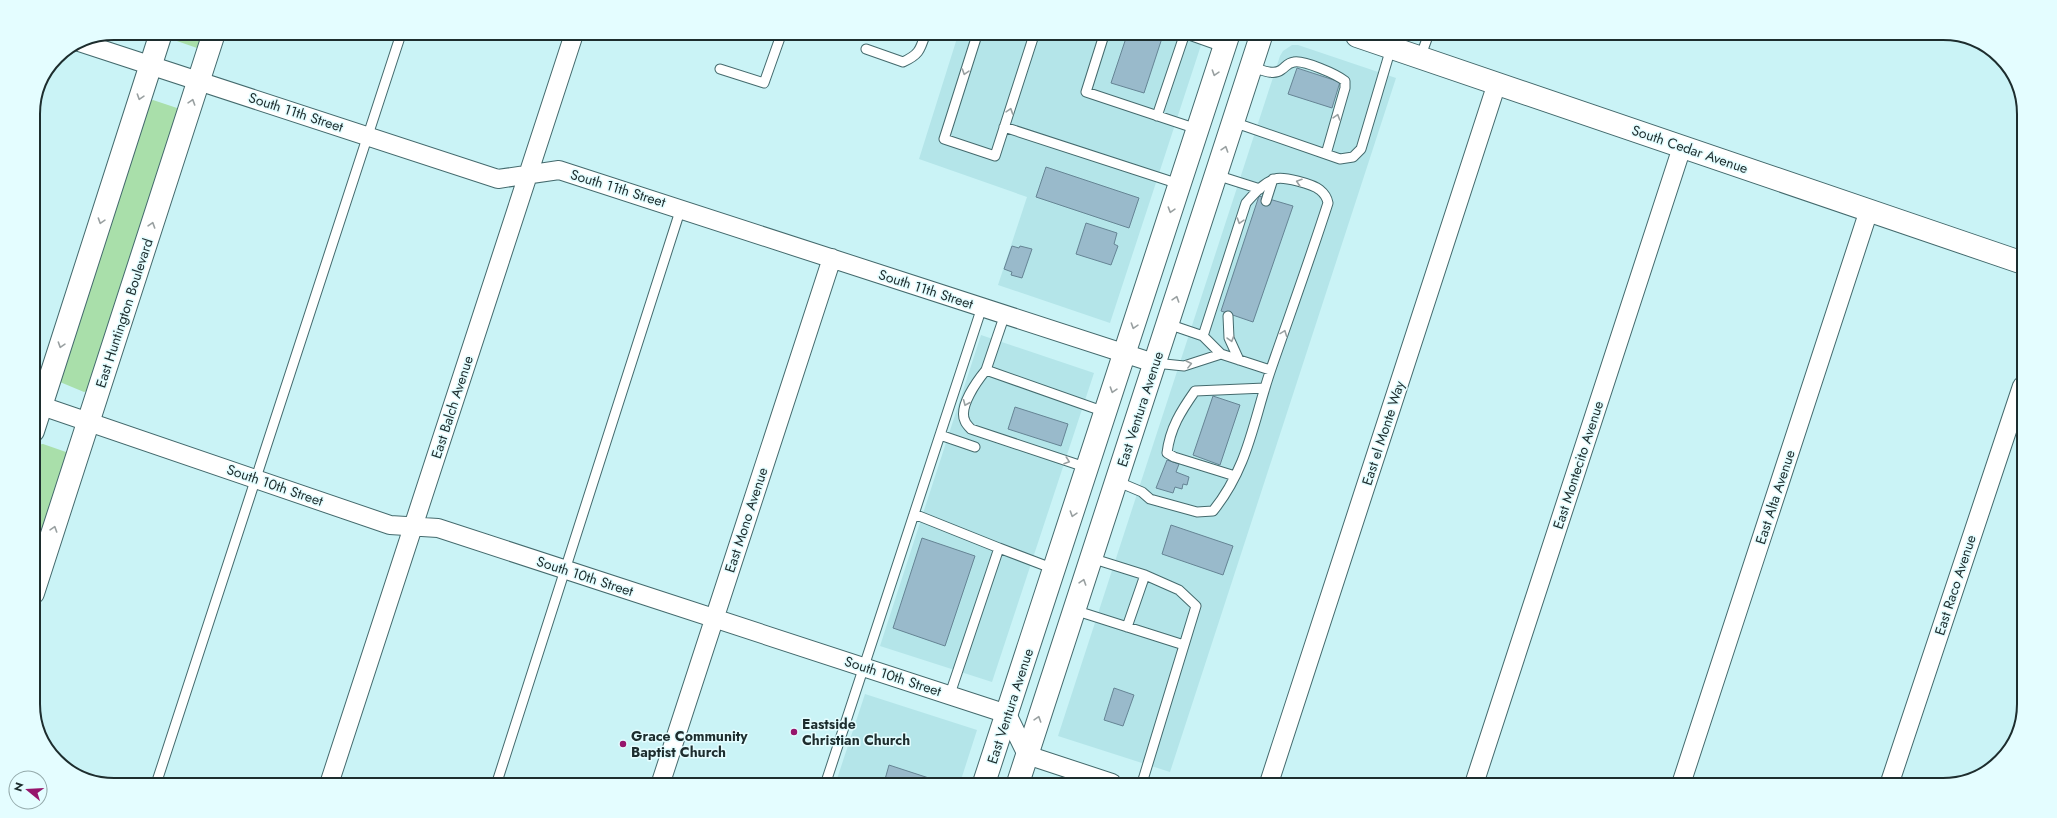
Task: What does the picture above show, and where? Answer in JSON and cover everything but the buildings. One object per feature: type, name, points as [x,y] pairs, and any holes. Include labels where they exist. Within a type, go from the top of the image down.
[{"type":"main road","points":[[40,396],[159,40]]},
{"type":"main road","name":"East Huntington Boulevard","points":[[40,571],[212,40]]},
{"type":"main road","name":"East Ventura Avenue","points":[[1020,778],[1260,40]]},
{"type":"main road","name":"South Cedar Avenue","points":[[1368,40],[2017,261]]},
{"type":"main road","name":"East Ventura Avenue","points":[[986,778],[1088,468],[1225,41]]},
{"type":"street","name":"East Balch Avenue","points":[[331,778],[572,40]]},
{"type":"street","name":"South 11th Street","points":[[88,45],[369,135],[498,179],[559,170],[681,208],[1154,363]]},
{"type":"street","name":"East el Monte Way","points":[[1271,778],[1497,83]]},
{"type":"street","name":"East Montecito Avenue","points":[[1476,778],[1682,147]]},
{"type":"street","name":"East Alta Avenue","points":[[1683,778],[1869,210]]},
{"type":"street","name":"East Mono Avenue","points":[[662,778],[832,258]]},
{"type":"street","name":"East Raco Avenue","points":[[1891,778],[2017,401]]},
{"type":"street","name":"South 10th Street","points":[[40,406],[256,478],[390,525],[438,528],[950,694],[1007,714]]},
{"type":"street","points":[[1007,714],[1027,755],[1097,778]]},
{"type":"lane","points":[[158,778],[399,40]]},
{"type":"lane","points":[[720,69],[764,83],[779,40]]},
{"type":"lane","points":[[866,49],[903,62],[913,57],[920,50],[923,40]]},
{"type":"lane","points":[[976,40],[944,139],[995,156],[1032,40]]},
{"type":"lane","points":[[1102,40],[1086,92],[1197,129]]},
{"type":"lane","points":[[1157,116],[1183,40]]},
{"type":"lane","points":[[1420,58],[1427,40]]},
{"type":"lane","points":[[1233,122],[1326,154],[1340,158],[1353,157],[1361,149],[1391,48]]},
{"type":"lane","points":[[1251,67],[1273,73],[1280,71],[1286,65],[1295,62],[1327,70],[1345,81],[1345,88],[1326,154]]},
{"type":"lane","points":[[1004,127],[1179,184]]},
{"type":"lane","points":[[1216,175],[1260,189]]},
{"type":"lane","points":[[1116,481],[1142,492],[1150,499],[1197,512],[1213,511],[1227,493],[1243,462],[1270,370],[1302,283],[1328,203],[1326,196],[1319,189],[1282,177],[1273,179],[1246,203],[1203,336]]},
{"type":"lane","points":[[1266,201],[1273,179]]},
{"type":"lane","points":[[498,778],[681,208]]},
{"type":"lane","points":[[827,778],[982,307]]},
{"type":"lane","points":[[1005,314],[986,370],[975,384],[964,410],[965,421],[971,429],[1088,468]]},
{"type":"lane","points":[[1228,316],[1229,338],[1240,360]]},
{"type":"lane","points":[[1168,324],[1203,336],[1222,354],[1270,370]]},
{"type":"lane","points":[[1154,363],[1184,366],[1222,354]]},
{"type":"lane","points":[[986,370],[1106,412]]},
{"type":"lane","points":[[1235,476],[1174,457],[1167,453],[1168,440],[1178,415],[1195,391],[1265,388]]},
{"type":"lane","points":[[940,435],[974,447]]},
{"type":"lane","points":[[914,514],[1055,569]]},
{"type":"lane","points":[[950,694],[998,548]]},
{"type":"lane","points":[[1091,558],[1144,575],[1179,590],[1196,606],[1144,778]]},
{"type":"lane","points":[[1128,627],[1144,575]]},
{"type":"lane","points":[[1074,610],[1184,645]]},
{"type":"shaded area","points":[[956,40],[1203,40],[1110,323],[998,285],[1027,197],[919,159]]},
{"type":"shaded area","points":[[1292,45],[1298,45],[1396,78],[1170,772],[1058,736],[1280,56],[1283,51]]},
{"type":"shaded area","points":[[981,335],[1094,373],[992,682],[880,646]]},
{"type":"shaded area","points":[[865,694],[977,730],[962,778],[837,778]]},
{"type":"green space","points":[[174,40],[204,40],[200,47],[197,48]]},
{"type":"green space","points":[[153,100],[177,108],[179,111],[87,391],[84,392],[60,382],[150,101]]},
{"type":"green space","points":[[40,444],[43,444],[66,452],[69,457],[40,546]]},
{"type":"place","name":"Eastside Christian Church","points":[[794,732]]},
{"type":"place","name":"Grace Community Baptist Church","points":[[623,744]]}]
